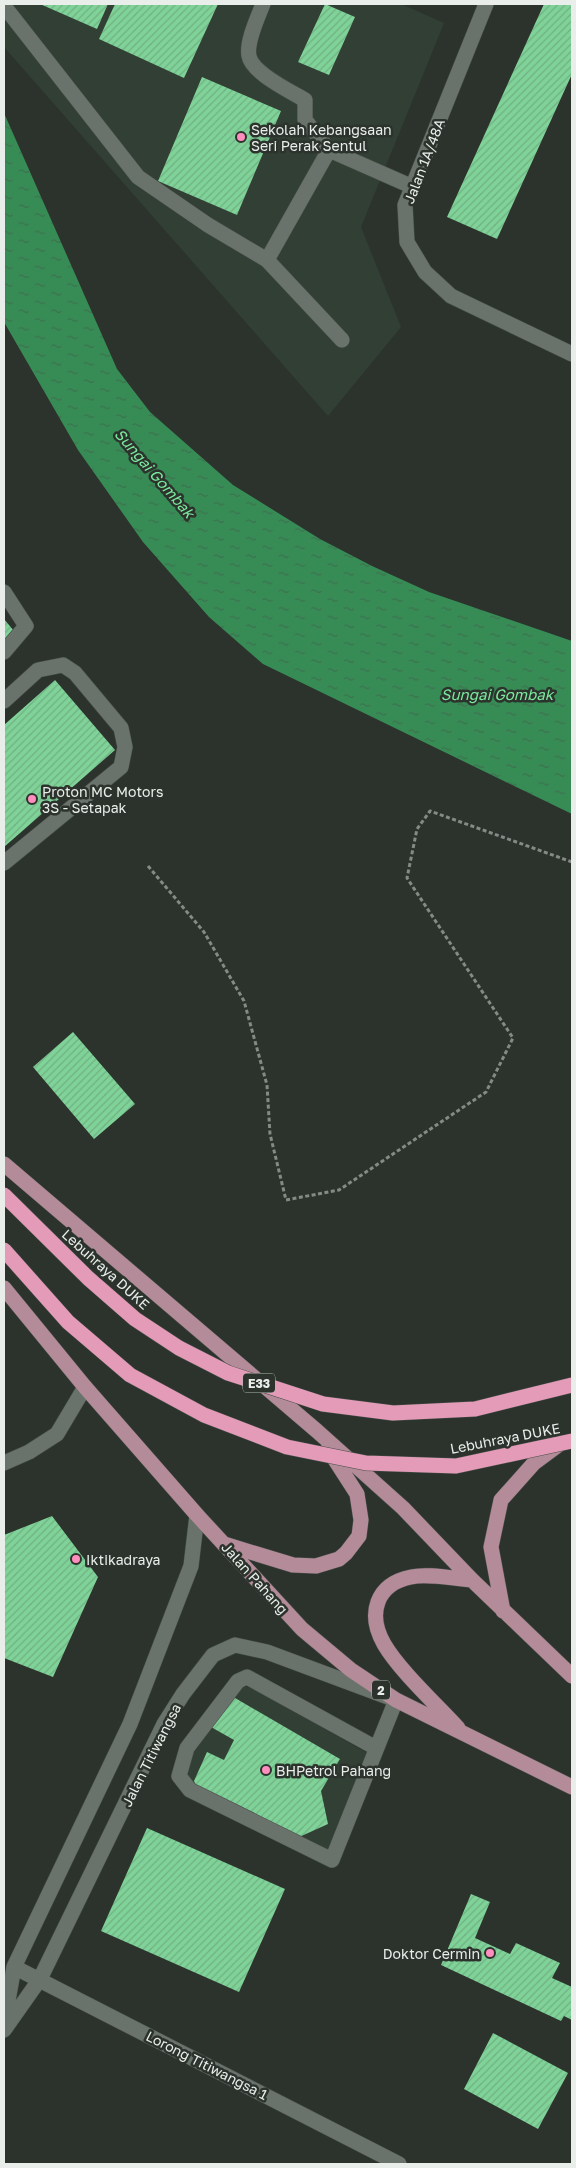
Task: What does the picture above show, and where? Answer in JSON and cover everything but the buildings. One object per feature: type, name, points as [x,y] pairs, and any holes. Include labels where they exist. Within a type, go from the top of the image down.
[{"type":"highway","name":"Lebuhraya DUKE","points":[[4,1195],[88,1278],[135,1319],[179,1348],[228,1372],[323,1404],[393,1413],[475,1409],[572,1384]]},
{"type":"highway","name":"Lebuhraya DUKE","points":[[4,1250],[68,1322],[130,1375],[204,1415],[287,1447],[366,1463],[456,1466],[572,1441]]},
{"type":"main road","points":[[4,1164],[317,1431],[403,1508],[503,1611],[572,1676]]},
{"type":"main road","name":"Jalan Pahang","points":[[4,1288],[85,1387],[196,1515],[302,1630],[351,1670],[396,1700],[572,1787]]},
{"type":"main road","points":[[224,1544],[293,1565],[316,1566],[339,1560],[346,1553],[359,1536],[361,1520],[357,1494],[317,1431]]},
{"type":"main road","points":[[503,1611],[490,1547],[502,1500],[534,1463],[572,1435]]},
{"type":"main road","points":[[464,1735],[384,1644],[376,1619],[379,1595],[392,1582],[413,1576],[472,1580]]},
{"type":"street","points":[[263,4],[253,28],[249,56],[258,71],[305,100],[305,120],[329,150],[413,187]]},
{"type":"street","name":"Jalan 1A/48A","points":[[486,4],[406,205],[407,242],[425,272],[451,296],[572,354]]},
{"type":"street","points":[[4,6],[138,177],[208,225],[267,260],[342,340]]},
{"type":"street","points":[[267,260],[329,150]]},
{"type":"street","points":[[4,592],[26,626],[4,652]]},
{"type":"street","points":[[4,700],[38,670],[63,665],[75,672],[121,728],[125,747],[121,767],[4,863]]},
{"type":"street","points":[[4,1463],[29,1452],[57,1434],[85,1387]]},
{"type":"street","points":[[4,2023],[14,1967],[130,1724],[191,1566],[196,1515]]},
{"type":"street","name":"Jalan Titiwangsa","points":[[4,2030],[40,1979],[164,1724],[183,1694],[213,1655],[234,1645],[266,1652],[396,1700]]},
{"type":"street","points":[[376,1748],[248,1677],[238,1681],[188,1748],[179,1776],[190,1790],[332,1860],[396,1700]]},
{"type":"street","name":"Lorong Titiwangsa 1","points":[[14,1967],[399,2164]]},
{"type":"path","points":[[148,866],[204,932],[244,1001],[267,1085],[270,1134],[286,1200],[339,1190],[486,1092],[513,1038],[407,878],[417,829],[430,811],[572,862]]},
{"type":"shaded area","name":"Sekolah Kebangsaan Seri Perak Sentul","points":[[4,4],[401,4],[444,23],[361,227],[401,327],[328,416],[4,47]]},
{"type":"shaded area","name":"BHPetrol Pahang","points":[[243,1687],[251,1687],[367,1753],[330,1851],[192,1783],[187,1775],[194,1751]]},
{"type":"water","name":"Sungai Gombak","points":[[4,113],[117,369],[150,412],[233,485],[320,539],[372,566],[429,592],[572,641],[572,814],[263,664],[209,617],[143,542],[78,450],[4,322]]},
{"type":"place","name":"Sekolah Kebangsaan Seri Perak Sentul","points":[[241,137]]},
{"type":"place","name":"Proton MC Motors 3S - Setapak","points":[[32,799]]},
{"type":"place","name":"Iktikadraya","points":[[76,1559]]},
{"type":"place","name":"BHPetrol Pahang","points":[[266,1770]]},
{"type":"place","name":"Doktor Cermin","points":[[490,1953]]}]
